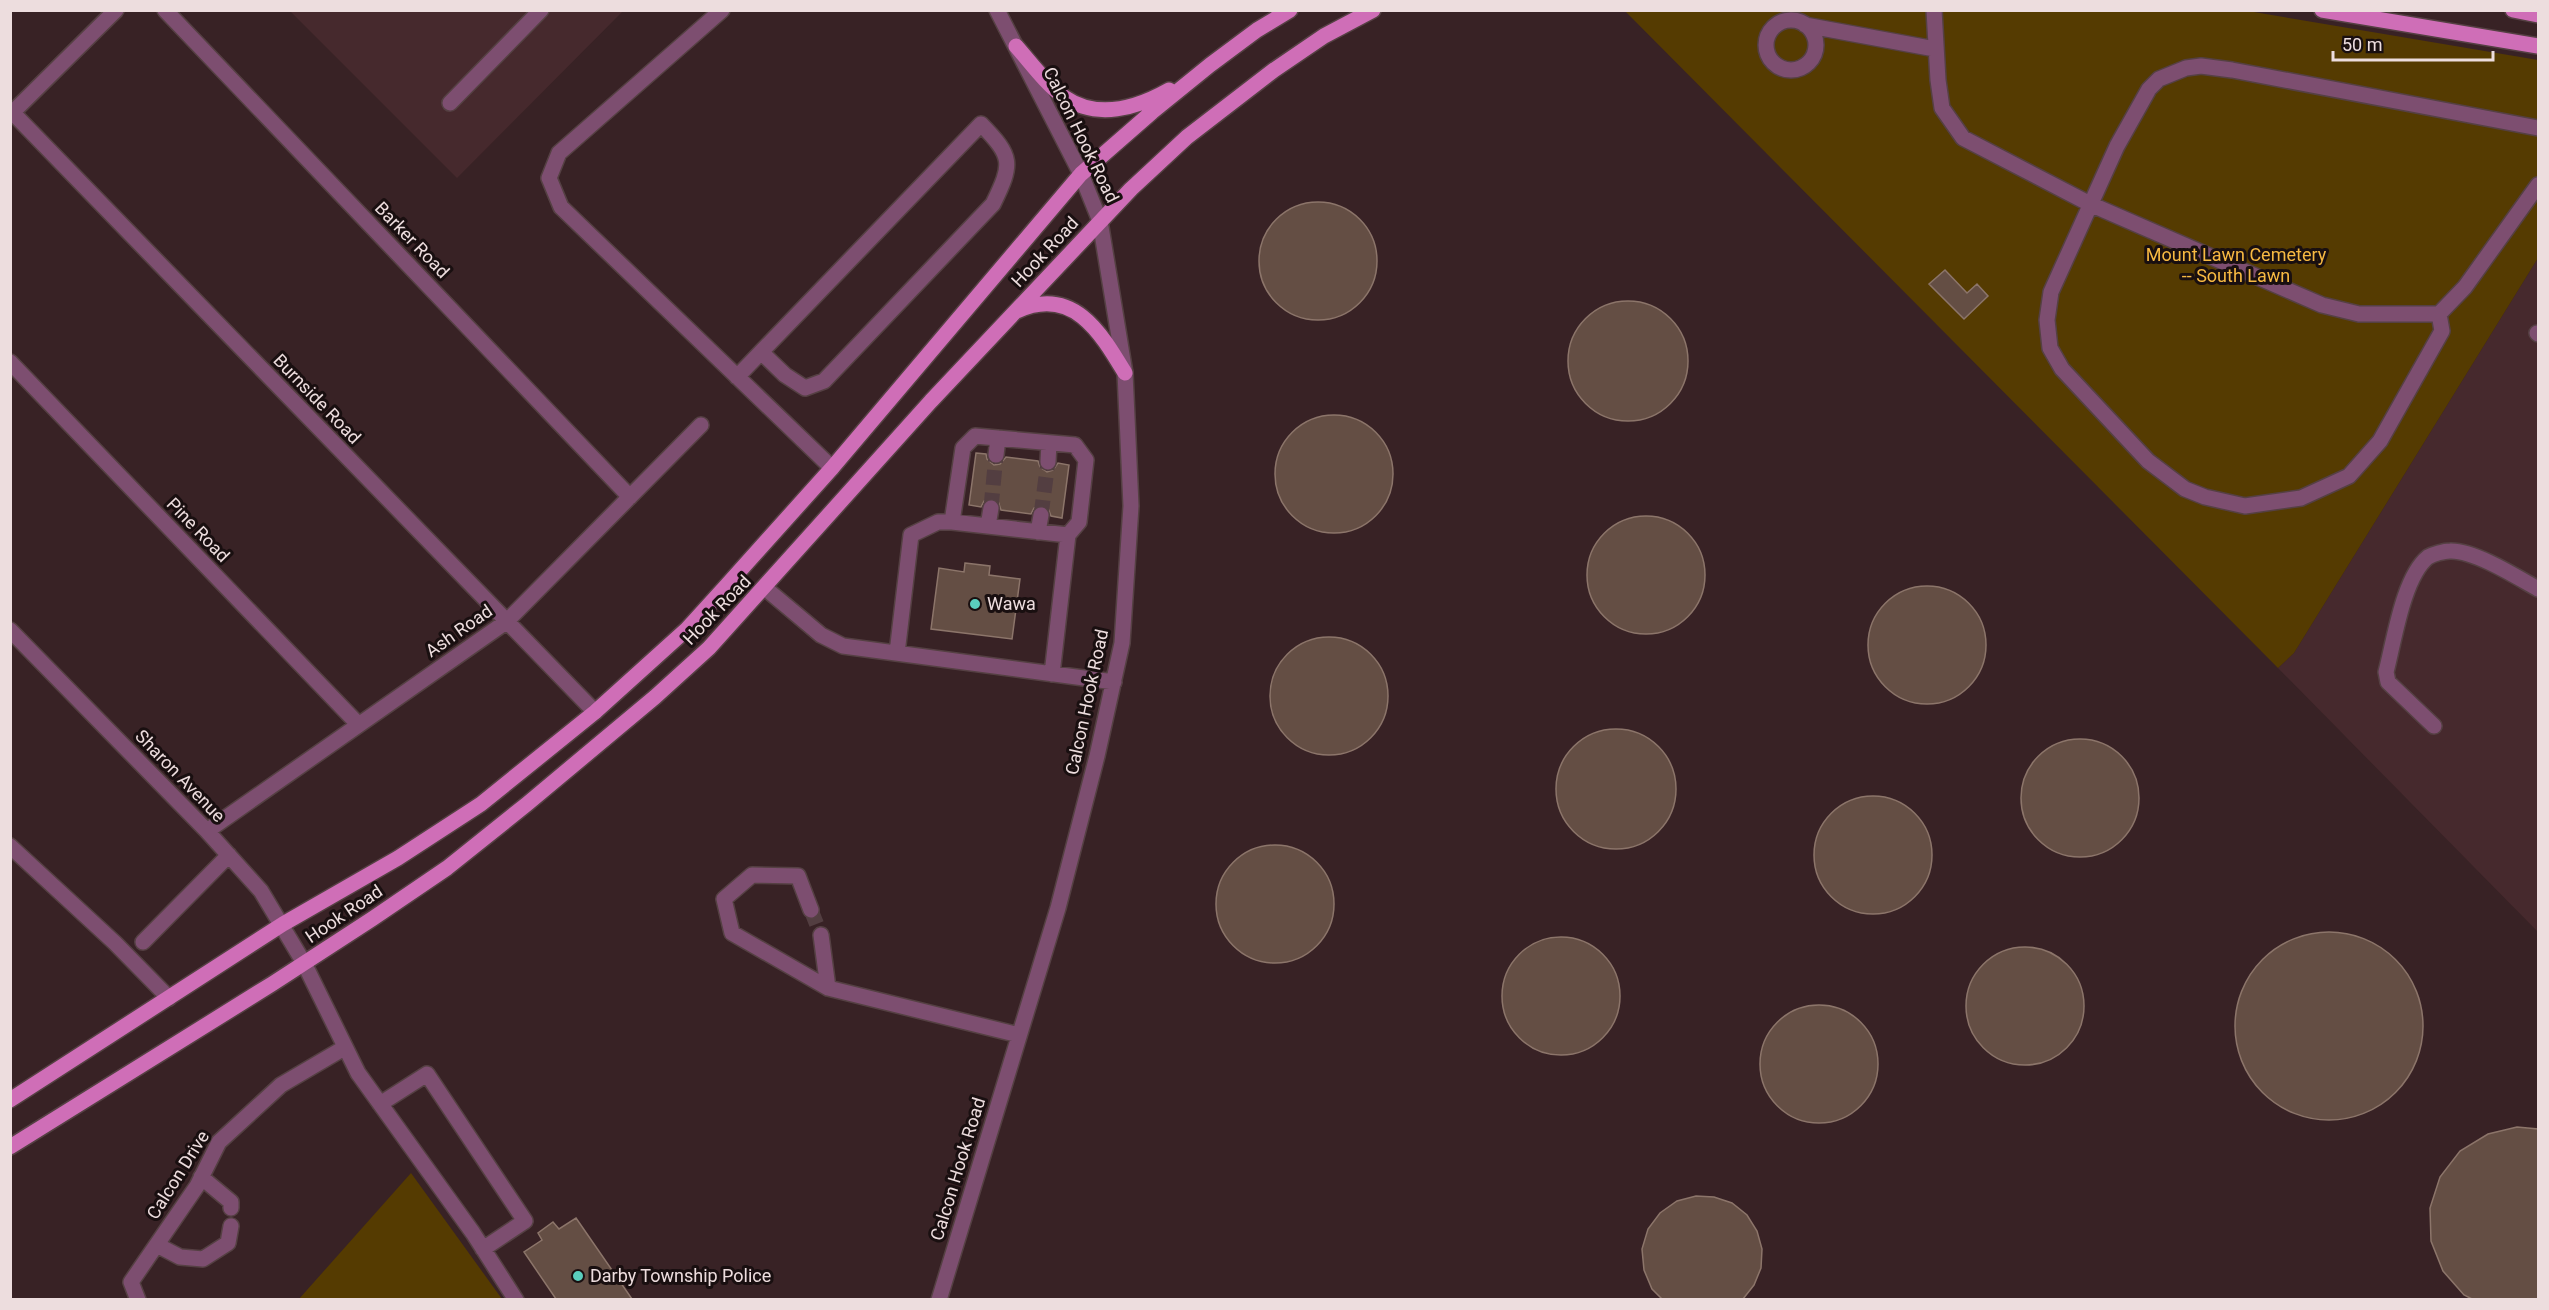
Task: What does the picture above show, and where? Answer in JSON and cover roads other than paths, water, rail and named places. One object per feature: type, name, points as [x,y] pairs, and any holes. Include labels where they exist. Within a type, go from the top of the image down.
[{"type":"main road","name":"Hook Road","points":[[10,1100],[283,924],[398,858],[481,804],[595,712],[687,629],[832,468],[1082,174],[1152,112],[1210,65],[1257,30],[1290,10]]},
{"type":"main road","name":"Hook Road","points":[[10,1147],[304,963],[447,868],[527,804],[655,697],[709,648],[1100,221],[1187,137],[1274,70],[1324,36],[1373,10]]},
{"type":"main road","points":[[2322,10],[2538,46]]},
{"type":"main road","points":[[2513,10],[2538,15]]},
{"type":"main road","points":[[1016,46],[1064,97],[1085,108],[1107,110],[1136,105],[1158,96],[1210,65]]},
{"type":"main road","points":[[1015,312],[1027,306],[1049,304],[1075,312],[1101,333],[1125,373]]},
{"type":"street","points":[[12,114],[116,10]]},
{"type":"street","name":"Barker Road","points":[[165,10],[630,497]]},
{"type":"street","points":[[450,103],[541,10]]},
{"type":"street","points":[[722,10],[559,153],[549,178],[561,207],[832,468]]},
{"type":"street","name":"Calcon Hook Road","points":[[939,1299],[1058,908],[1114,682],[1122,643],[1131,506],[1125,373],[1100,221],[1082,174],[997,10]]},
{"type":"street","points":[[1934,10],[1935,49],[1942,108],[1964,138],[2090,204],[2322,305],[2359,314],[2439,314],[2465,287],[2538,186]]},
{"type":"street","points":[[1842,32],[1824,40],[1815,50],[1809,62],[1795,70],[1778,67],[1767,54],[1767,39],[1776,26],[1790,20],[1805,25],[1935,49]]},
{"type":"street","points":[[1805,25],[1815,38],[1815,50]]},
{"type":"street","points":[[2439,314],[2442,331],[2380,441],[2349,477],[2301,498],[2245,506],[2205,497],[2185,489],[2148,461],[2062,369],[2050,348],[2047,320],[2050,292],[2117,146],[2149,89],[2159,79],[2186,68],[2201,66],[2232,70],[2538,128]]},
{"type":"street","name":"Burnside Road","points":[[12,114],[595,712]]},
{"type":"street","points":[[737,377],[761,352],[981,124],[1003,147],[1007,174],[993,204],[824,381],[805,388],[785,375],[761,352]]},
{"type":"street","name":"Pine Road","points":[[10,363],[358,724]]},
{"type":"street","name":"Ash Road","points":[[207,831],[506,622],[701,425]]},
{"type":"street","points":[[952,522],[963,448],[975,436],[1075,445],[1086,460],[1079,522],[1068,536],[1052,674]]},
{"type":"street","points":[[996,455],[998,438]]},
{"type":"street","points":[[1048,462],[1049,443]]},
{"type":"street","points":[[988,526],[991,508]]},
{"type":"street","points":[[1038,532],[1041,515]]},
{"type":"street","points":[[897,653],[912,535],[938,522],[952,522],[1068,536]]},
{"type":"street","points":[[2434,726],[2388,682],[2386,672],[2406,595],[2419,567],[2430,556],[2451,551],[2473,556],[2538,589]]},
{"type":"street","points":[[765,588],[821,635],[843,645],[1114,682]]},
{"type":"street","name":"Sharon Avenue","points":[[12,636],[207,831],[261,891],[283,924],[304,963],[358,1073],[516,1299]]},
{"type":"street","points":[[10,846],[115,942],[169,998]]},
{"type":"street","points":[[143,942],[229,855]]},
{"type":"street","points":[[811,910],[798,876],[752,875],[724,899],[732,933],[828,988],[1019,1035]]},
{"type":"street","points":[[821,935],[828,988]]},
{"type":"street","name":"Calcon Drive","points":[[138,1299],[131,1282],[201,1178],[219,1142],[281,1085],[344,1048]]},
{"type":"street","points":[[380,1104],[428,1074],[525,1221],[483,1249]]},
{"type":"street","points":[[201,1178],[231,1202],[231,1208]]},
{"type":"street","points":[[157,1245],[180,1257],[203,1259],[228,1243],[231,1226]]},
{"type":"tunnel","points":[[991,508],[996,455]]},
{"type":"tunnel","points":[[1041,515],[1048,462]]},
{"type":"tunnel","points":[[811,910],[821,935]]},
{"type":"place","name":"Wawa","points":[[975,604]]},
{"type":"place","name":"Darby Township Police","points":[[578,1276]]},
{"type":"park label","name":"Mount Lawn Cemetery -- South Lawn","points":[[2236,265]]}]
